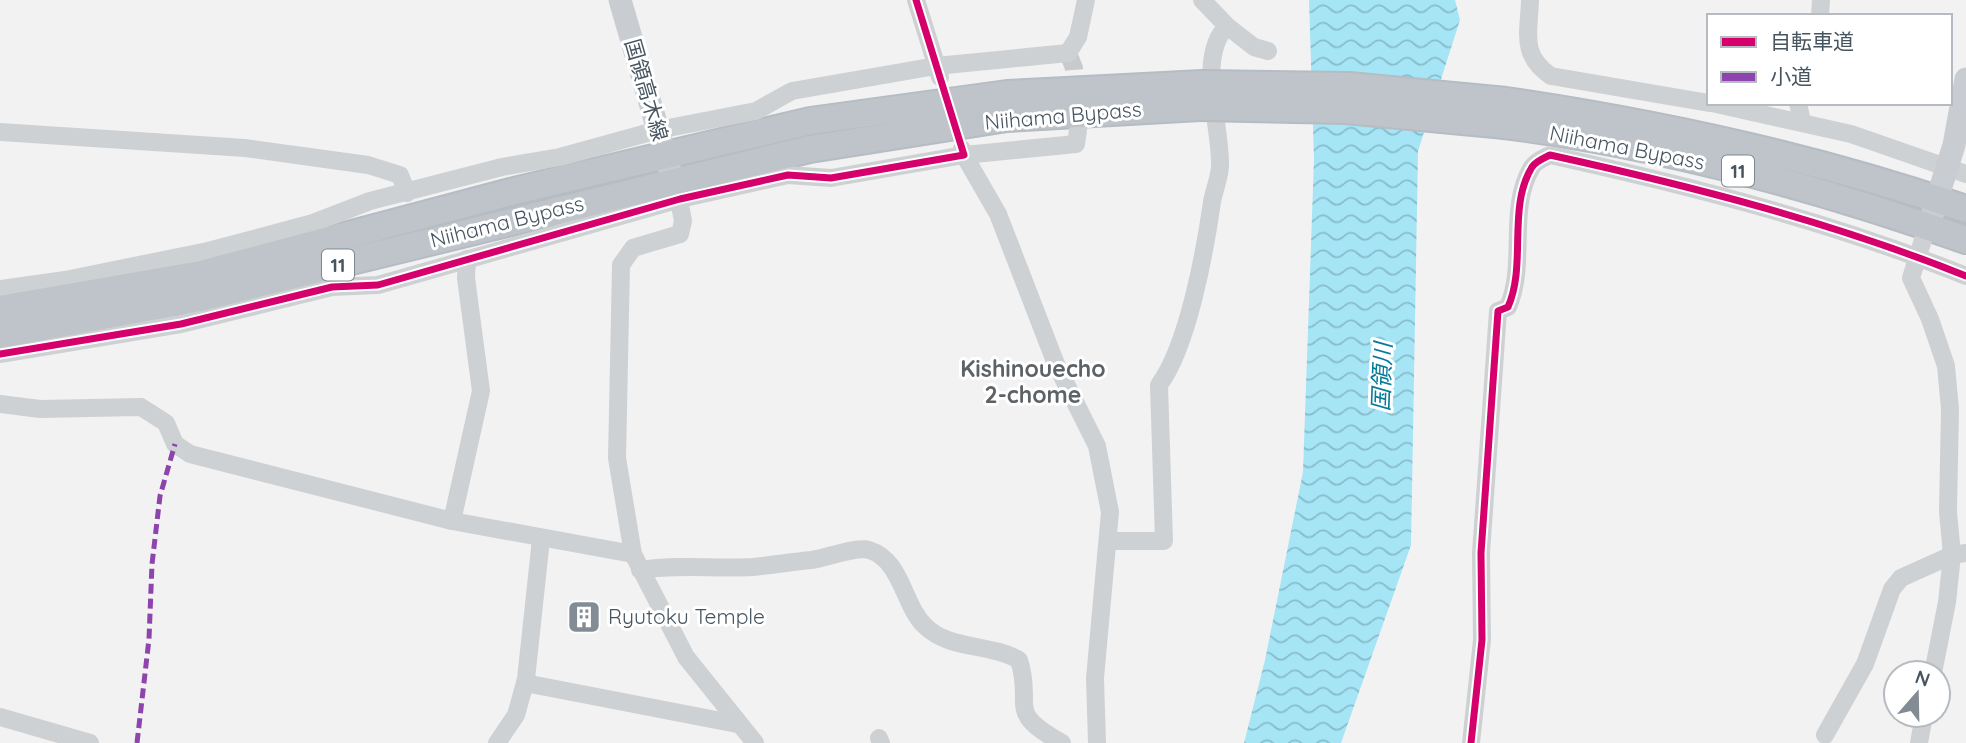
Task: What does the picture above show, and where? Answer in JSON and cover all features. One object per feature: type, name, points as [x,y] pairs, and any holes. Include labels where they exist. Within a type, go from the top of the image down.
[{"type":"highway","name":"Niihama Bypass","points":[[0,335],[201,298],[676,190],[810,149],[1007,118],[1201,95],[1349,86],[1505,113],[1708,135],[1831,165],[1966,209]]},
{"type":"highway","name":"Niihama Bypass","points":[[0,309],[201,274],[661,142],[1007,94],[1201,95]]},
{"type":"highway","name":"Niihama Bypass","points":[[1505,113],[1812,191],[1966,240]]},
{"type":"main road","name":"国領高木線","points":[[620,0],[676,190]]},
{"type":"main road","points":[[1927,227],[1938,200],[1957,171],[1966,79]]},
{"type":"street","points":[[916,0],[939,72]]},
{"type":"street","points":[[0,289],[65,280],[208,251],[313,223],[370,201],[407,192],[661,142],[756,111],[792,91],[1068,53],[1078,37],[1086,0]]},
{"type":"street","points":[[1202,0],[1227,26],[1254,47],[1268,51]]},
{"type":"street","points":[[1530,0],[1528,50],[1536,65],[1551,76],[1707,102]]},
{"type":"street","points":[[1110,541],[1164,541],[1159,385],[1170,370],[1208,245],[1212,199],[1220,166],[1212,62],[1217,35],[1227,26]]},
{"type":"street","points":[[1720,105],[1851,134],[1957,171]]},
{"type":"street","points":[[1798,105],[1802,122]]},
{"type":"street","points":[[0,354],[181,324],[332,287],[378,285],[467,260],[676,190],[788,175],[831,178],[963,152],[1076,144],[1078,130]]},
{"type":"street","points":[[0,132],[245,149],[368,165],[400,175],[407,192]]},
{"type":"street","points":[[963,152],[998,214],[1056,364],[1097,446],[1110,512],[1110,541],[1095,678],[1097,743]]},
{"type":"street","points":[[1471,743],[1482,640],[1482,553],[1498,312],[1508,307],[1516,289],[1522,191],[1533,164],[1550,155],[1671,181],[1918,257],[1966,276]]},
{"type":"street","points":[[676,190],[683,221],[680,234],[633,248],[621,265],[617,458],[636,562],[687,657],[737,724],[755,743]]},
{"type":"street","points":[[1927,227],[1911,278],[1930,319],[1946,366],[1950,409],[1948,512],[1959,554],[1936,659]]},
{"type":"street","points":[[452,521],[481,391],[466,278],[467,260]]},
{"type":"street","points":[[0,404],[40,410],[141,407],[166,423],[175,444],[190,454],[452,521],[636,562],[664,566],[752,567],[820,559],[866,548],[880,554],[899,578],[922,623],[936,636],[957,643],[986,646],[1019,660],[1023,674],[1022,705],[1034,728],[1062,743]]},
{"type":"street","points":[[497,743],[516,715],[525,683],[541,539]]},
{"type":"street","points":[[1825,736],[1865,664],[1892,589],[1901,578],[1959,554]]},
{"type":"street","points":[[525,683],[737,724]]},
{"type":"street","points":[[0,717],[90,743]]},
{"type":"water","name":"国領川","points":[[1309,0],[1455,0],[1460,20],[1418,151],[1411,545],[1341,743],[1244,743],[1265,660],[1303,472],[1314,159]]},
{"type":"tunnel","points":[[1068,53],[1074,68],[1076,99]]},
{"type":"marked path","points":[[137,743],[149,639],[152,564],[160,496],[175,444]]},
{"type":"cycle path","points":[[0,354],[181,324],[332,287],[378,285],[680,199],[788,175],[831,178],[964,155],[916,0]]},
{"type":"cycle path","points":[[1471,743],[1482,640],[1481,553],[1498,311],[1508,307],[1513,290],[1520,200],[1525,183],[1536,163],[1550,155],[1656,179],[1813,222],[1966,276]]},
{"type":"place","name":"Ryutoku Temple","points":[[584,617]]},
{"type":"district","name":"Kishinouecho 2-chome","points":[[1033,382]]}]
